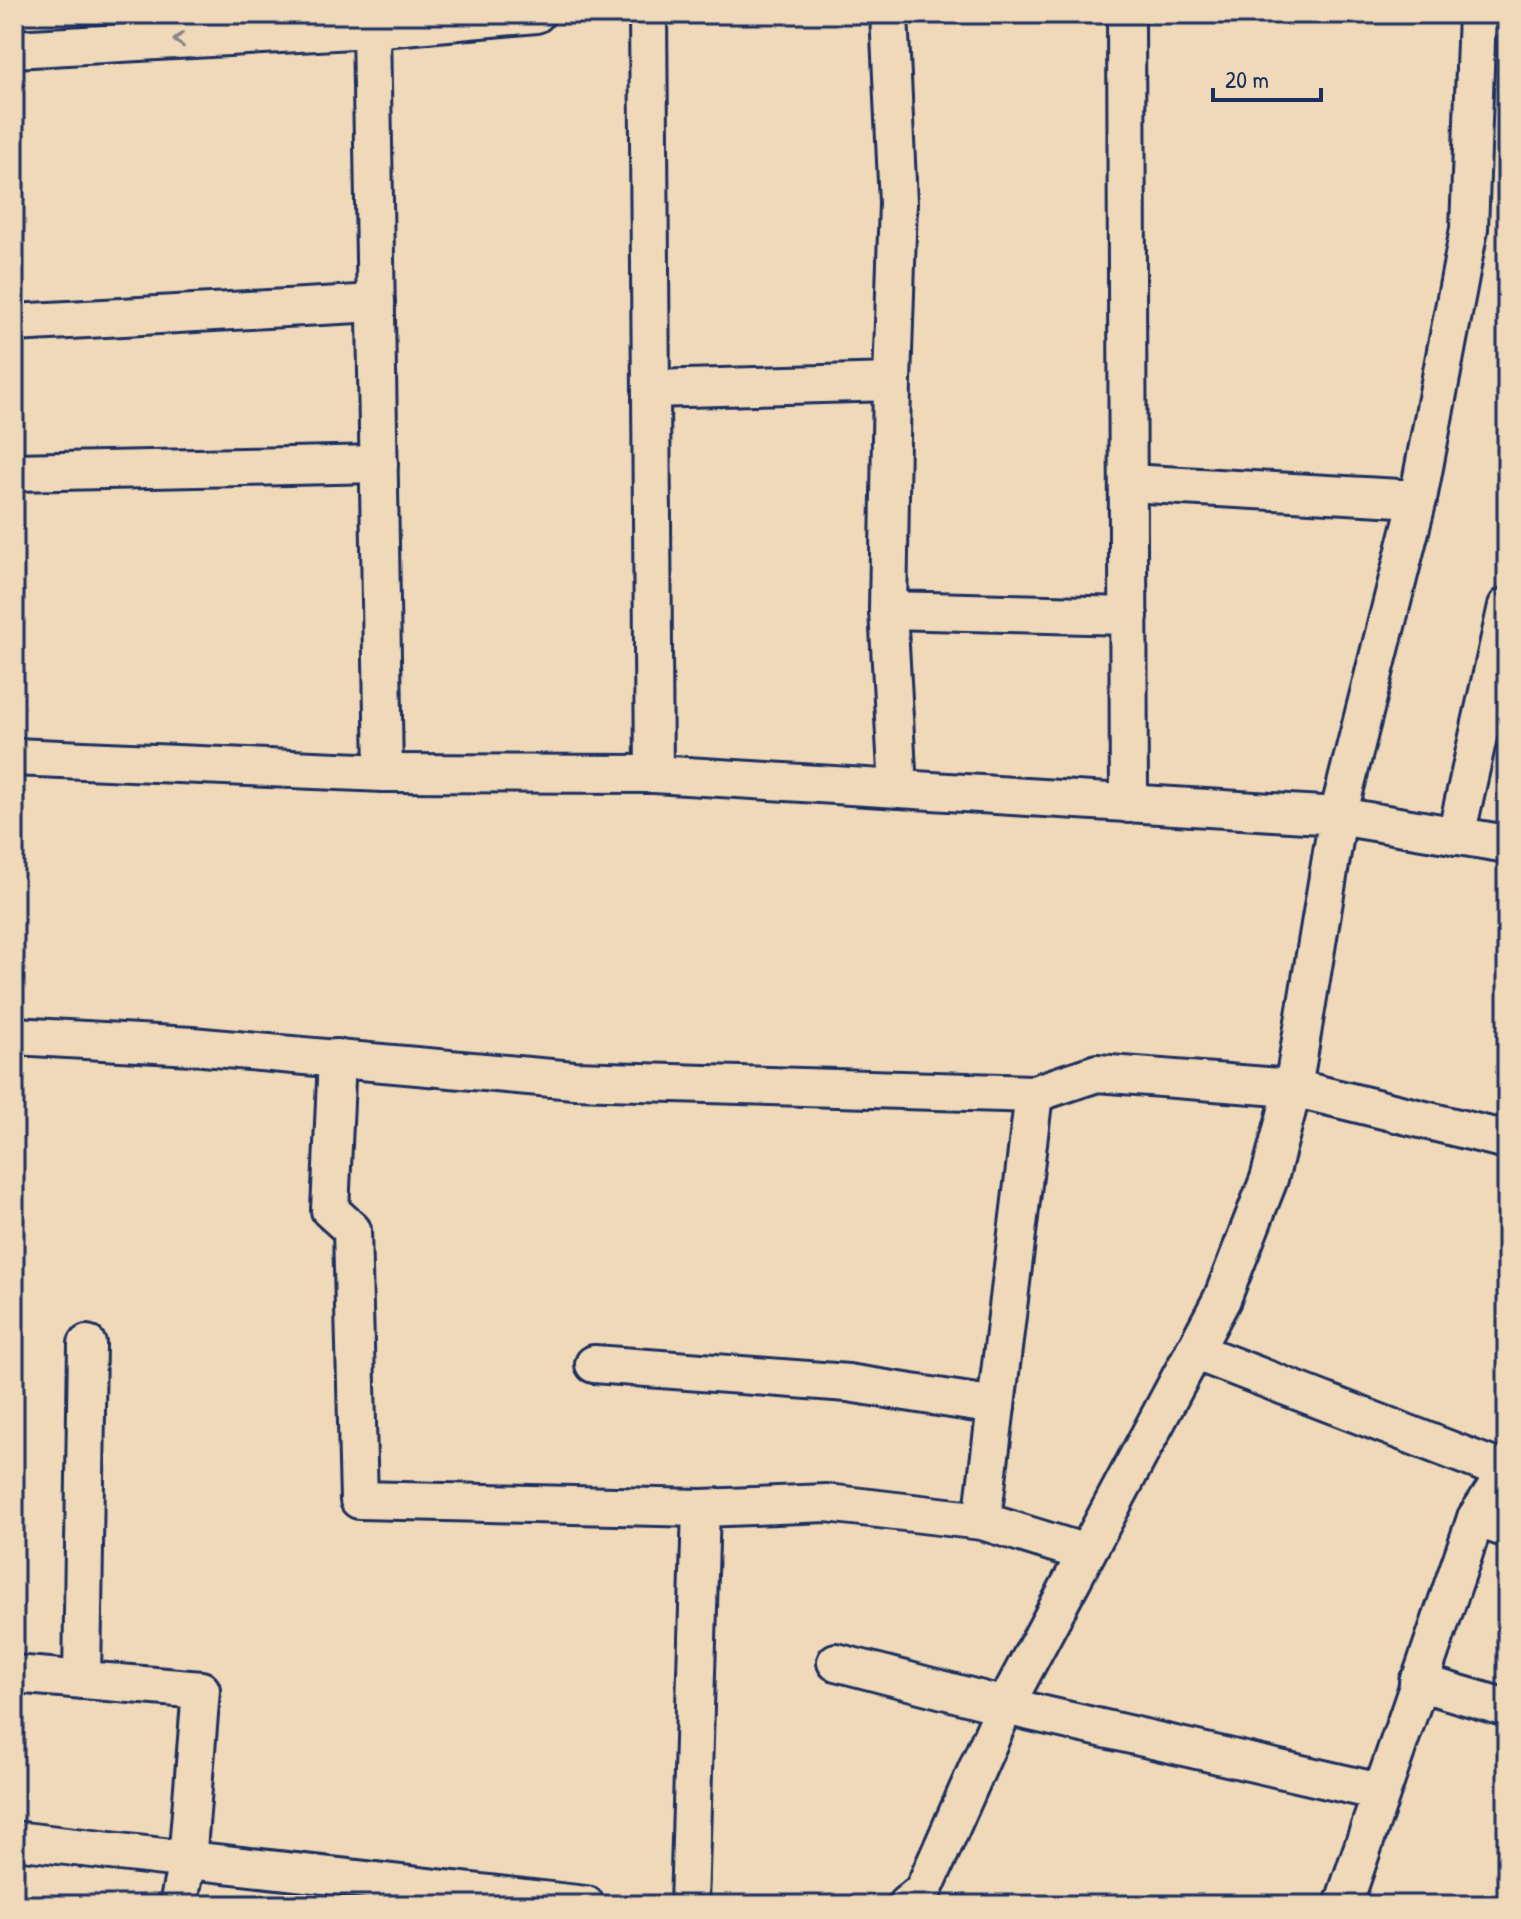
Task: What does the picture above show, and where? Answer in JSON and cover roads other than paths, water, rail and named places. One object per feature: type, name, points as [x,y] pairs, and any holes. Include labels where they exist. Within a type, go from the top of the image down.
[{"type":"street","points":[[14,49],[371,29],[536,14]]},
{"type":"street","points":[[648,14],[654,774]]},
{"type":"street","points":[[889,14],[898,203],[888,610],[898,789]]},
{"type":"street","points":[[1126,14],[1129,804]]},
{"type":"street","points":[[906,1905],[923,1891],[1005,1706],[1222,1299],[1269,1179],[1293,1088],[1338,816],[1418,499],[1469,229],[1477,14]]},
{"type":"street","points":[[371,29],[384,773]]},
{"type":"street","points":[[14,323],[376,303]]},
{"type":"street","points":[[651,389],[892,382]]},
{"type":"street","points":[[14,472],[379,464]]},
{"type":"street","points":[[1128,483],[1418,499]]},
{"type":"street","points":[[1456,836],[1507,606]]},
{"type":"street","points":[[888,610],[1129,616]]},
{"type":"street","points":[[14,757],[384,773],[654,774],[1338,816],[1507,844]]},
{"type":"street","points":[[14,1036],[337,1058],[574,1080],[1034,1094],[1097,1073],[1293,1088],[1507,1140]]},
{"type":"street","points":[[337,1058],[330,1210],[352,1230],[359,1500],[701,1508],[827,1503],[982,1521],[1086,1553]]},
{"type":"street","points":[[982,1521],[1034,1094]]},
{"type":"street","points":[[82,1680],[87,1344]]},
{"type":"street","points":[[1194,1351],[1507,1471],[1492,1524],[1418,1682],[1343,1905]]},
{"type":"street","points":[[594,1364],[848,1383],[996,1406]]},
{"type":"street","points":[[689,1905],[701,1508]]},
{"type":"street","points":[[836,1662],[1005,1706],[1380,1792]]},
{"type":"street","points":[[14,1674],[201,1690],[187,1861],[178,1905]]},
{"type":"street","points":[[1418,1682],[1507,1708]]},
{"type":"street","points":[[14,1840],[586,1905]]}]
